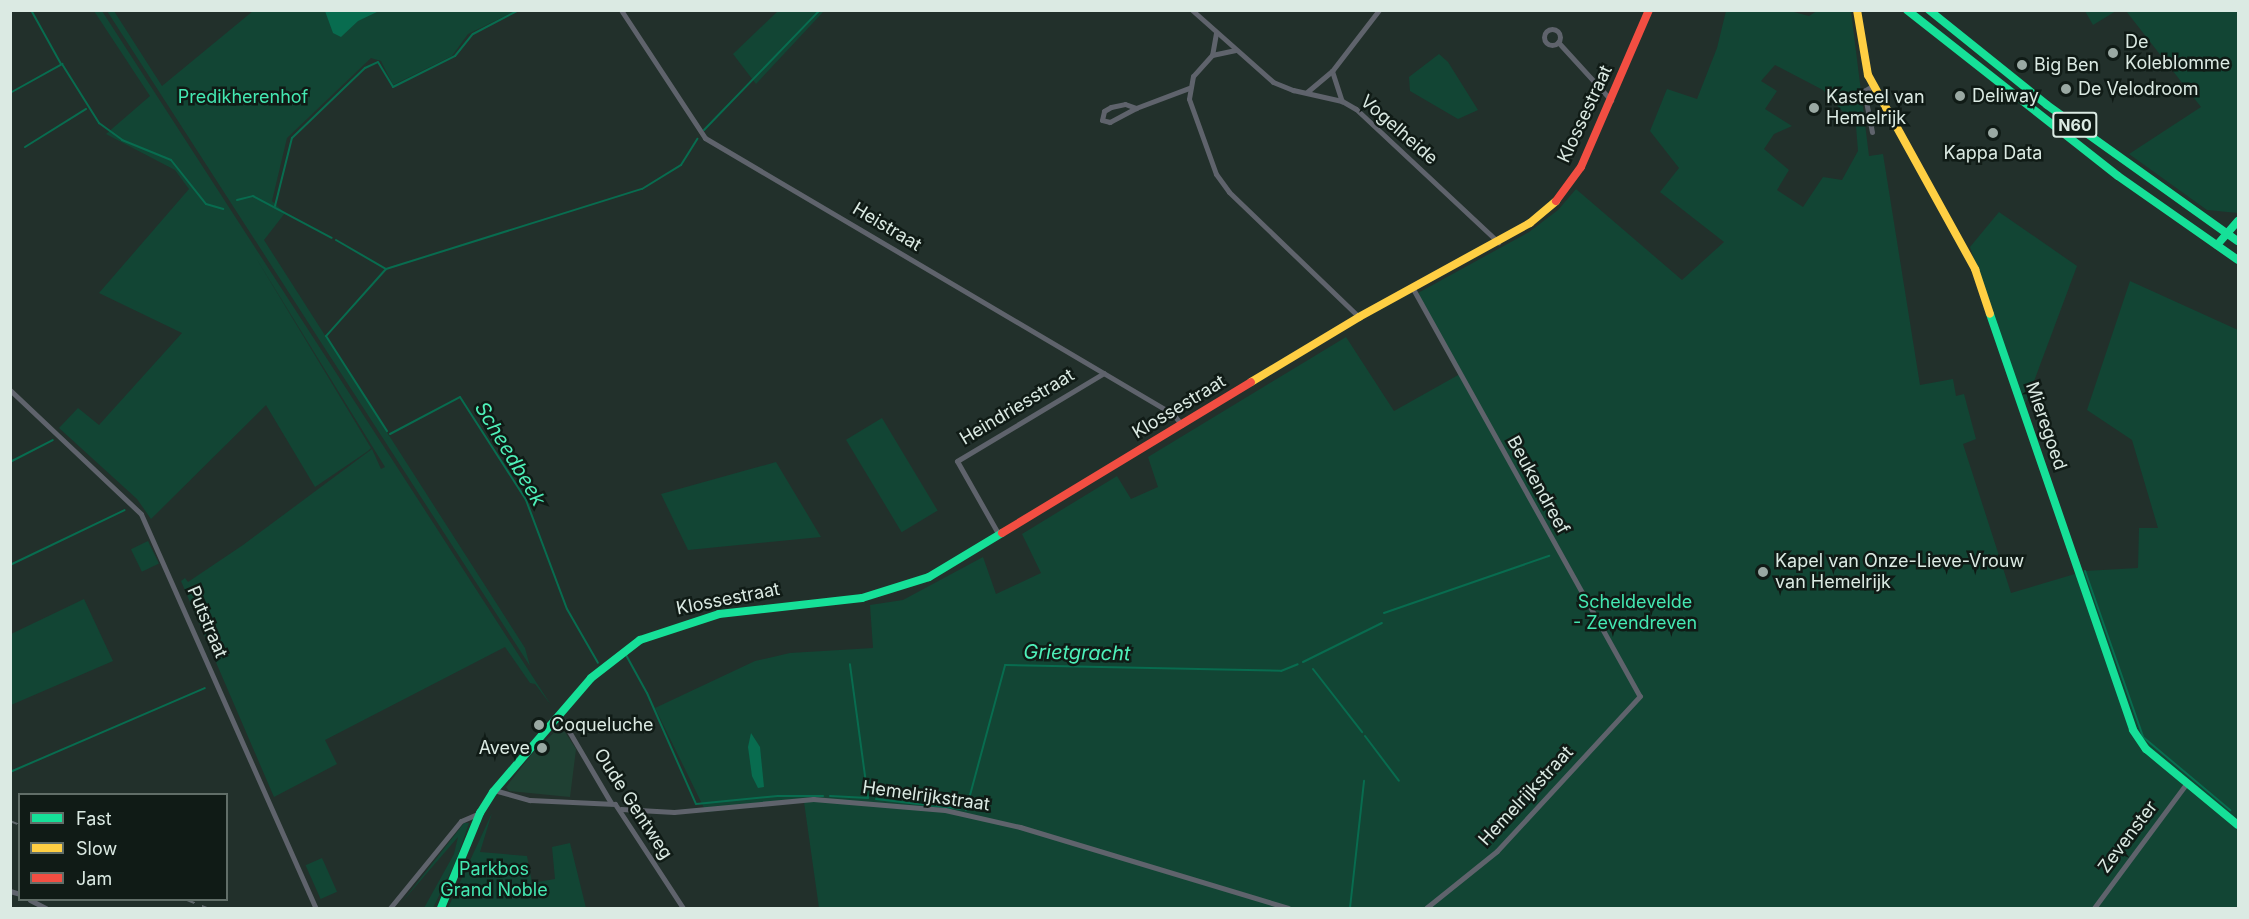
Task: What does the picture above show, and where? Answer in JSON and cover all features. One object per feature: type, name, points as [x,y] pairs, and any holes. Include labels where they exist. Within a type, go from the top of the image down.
[{"type":"main road","name":"Klossestraat","points":[[480,813],[495,790],[604,665],[640,640],[695,620],[747,609],[884,594],[929,577],[1359,317],[1498,242],[1546,210],[1568,186],[1611,100],[1649,10]]},
{"type":"main road","name":"Mieregoed","points":[[1857,10],[1868,75],[1972,261],[2133,730],[2146,749],[2238,825]]},
{"type":"main road","name":"N60","points":[[1906,10],[2118,176],[2238,260]]},
{"type":"main road","name":"N60","points":[[1929,10],[2056,112],[2225,232],[2237,238]]},
{"type":"main road","points":[[2217,245],[2225,232],[2238,221]]},
{"type":"main road","points":[[2226,252],[2237,238]]},
{"type":"main road","points":[[441,909],[480,813]]},
{"type":"street","name":"Heistraat","points":[[621,10],[705,138],[1173,414],[1182,424]]},
{"type":"street","name":"Vogelheide","points":[[1192,10],[1274,82],[1342,101],[1370,120],[1498,242]]},
{"type":"street","points":[[1306,92],[1332,71],[1379,10]]},
{"type":"street","points":[[1216,33],[1212,55],[1193,76],[1189,88],[1189,99],[1216,174],[1229,192],[1359,317]]},
{"type":"street","points":[[1558,42],[1611,100]]},
{"type":"street","points":[[1212,55],[1235,50]]},
{"type":"street","points":[[1332,71],[1342,101]]},
{"type":"street","points":[[1872,132],[1864,91],[1874,85]]},
{"type":"street","points":[[1136,108],[1125,104],[1111,107],[1104,111],[1102,120],[1110,122],[1136,108],[1189,88]]},
{"type":"street","name":"Beukendreef","points":[[1412,287],[1640,696]]},
{"type":"street","name":"Heindriesstraat","points":[[999,535],[957,461],[1104,373]]},
{"type":"street","name":"Putstraat","points":[[10,390],[141,514],[316,909]]},
{"type":"street","name":"Hemelrijkstraat","points":[[1426,909],[1497,851],[1640,696]]},
{"type":"street","name":"Oude Gentweg","points":[[560,716],[611,803],[621,809],[682,909]]},
{"type":"street","name":"Zevenster","points":[[2094,909],[2187,783]]},
{"type":"street","points":[[495,790],[530,800],[611,803]]},
{"type":"street","name":"Hemelrijkstraat","points":[[621,809],[674,812],[813,799],[945,810],[1004,822],[1288,909]]},
{"type":"street","points":[[390,909],[461,821],[480,813]]},
{"type":"street","points":[[32,901],[46,909]]},
{"type":"shaded area","points":[[325,10],[379,11],[358,21],[341,37],[333,33]]},
{"type":"shaded area","points":[[561,726],[576,749],[570,797],[509,791],[506,787],[535,750]]},
{"type":"shaded area","points":[[751,733],[760,747],[764,787],[758,788],[752,776],[748,747]]},
{"type":"green space","points":[[779,10],[824,11],[756,84],[733,54]]},
{"type":"green space","points":[[94,11],[102,11],[551,705],[535,684],[530,683],[505,647],[325,740],[337,764],[274,797],[181,581],[185,578],[188,582],[243,545],[372,449],[381,469],[385,467],[256,258],[371,448],[368,451],[315,487],[266,405],[151,519],[137,499],[59,428],[78,408],[99,425],[182,333],[99,293],[189,189],[175,170],[106,134],[150,96]]},
{"type":"green space","name":"Predikherenhof","points":[[107,11],[114,11],[162,86],[253,11],[515,11],[468,34],[452,56],[393,85],[381,61],[371,58],[287,138],[272,201],[285,213],[264,240],[525,648],[530,666]]},
{"type":"green space","name":"Scheldevelde - Zevendreven","points":[[1726,11],[1790,11],[1809,16],[1817,11],[1851,11],[1869,156],[1883,154],[1920,385],[1953,379],[1956,396],[1964,394],[1976,439],[1963,444],[2011,593],[2085,571],[2138,568],[2139,528],[2158,528],[2132,440],[2087,410],[2130,281],[2238,330],[2238,908],[819,908],[804,802],[706,812],[655,708],[755,661],[790,653],[873,648],[870,605],[903,600],[983,557],[996,594],[1041,573],[1022,534],[1117,476],[1131,499],[1158,487],[1148,457],[1346,337],[1394,411],[1460,374],[1418,293],[1529,232],[1558,210],[1576,189],[1682,280],[1724,242],[1660,192],[1679,168],[1650,131],[1667,89],[1697,99],[1717,48]],"holes":[[[1775,65],[1823,90],[1856,126],[1858,151],[1842,180],[1823,177],[1803,207],[1777,190],[1789,170],[1764,149],[1774,134],[1792,126],[1765,109],[1777,91],[1761,81]]]},
{"type":"green space","points":[[2085,11],[2116,11],[2093,25]]},
{"type":"green space","points":[[2126,11],[2238,11],[2238,213],[2207,210],[2129,154],[2201,107]]},
{"type":"green space","points":[[1439,54],[1448,62],[1478,110],[1458,119],[1410,91],[1409,77]]},
{"type":"green space","points":[[1999,212],[2077,266],[2024,408],[1970,247]]},
{"type":"green space","points":[[882,418],[938,511],[902,532],[846,440]]},
{"type":"green space","points":[[776,462],[821,537],[688,550],[661,494]]},
{"type":"green space","points":[[148,541],[159,563],[142,572],[131,549]]},
{"type":"green space","points":[[84,599],[113,661],[11,705],[11,634]]},
{"type":"green space","name":"Parkbos Grand Noble","points":[[492,813],[480,852],[527,856],[532,883],[555,879],[552,847],[570,843],[586,908],[448,908]]},
{"type":"green space","points":[[464,823],[469,823],[456,861],[433,908],[424,908],[454,854],[458,837],[402,902]]},
{"type":"green space","points":[[322,858],[337,892],[321,899],[306,865]]},
{"type":"waterway","points":[[31,10],[61,64]]},
{"type":"waterway","points":[[275,206],[292,138],[365,68],[378,62],[393,87],[455,56],[473,34],[519,10]]},
{"type":"waterway","points":[[704,130],[820,10]]},
{"type":"waterway","name":"Scheedbeek","points":[[10,93],[62,64],[99,123],[122,140],[171,160],[206,204],[223,209]]},
{"type":"waterway","points":[[25,147],[86,109]]},
{"type":"waterway","points":[[386,269],[642,189],[681,165],[697,139]]},
{"type":"waterway","name":"Scheedbeek","points":[[237,200],[253,196],[332,238]]},
{"type":"waterway","name":"Scheedbeek","points":[[336,240],[386,269]]},
{"type":"waterway","name":"Scheedbeek","points":[[386,269],[326,336],[387,431]]},
{"type":"waterway","name":"Scheedbeek","points":[[390,434],[460,397],[526,500],[567,609],[598,663]]},
{"type":"waterway","points":[[10,462],[53,440]]},
{"type":"waterway","points":[[10,565],[125,510]]},
{"type":"waterway","name":"Grietgracht","points":[[1384,613],[1549,556]]},
{"type":"waterway","points":[[2085,571],[2143,737],[2230,810]]},
{"type":"waterway","name":"Grietgracht","points":[[1303,662],[1382,623]]},
{"type":"waterway","name":"Scheedbeek","points":[[626,655],[647,693],[696,804],[778,796],[823,796]]},
{"type":"waterway","points":[[830,796],[868,798],[850,664]]},
{"type":"waterway","name":"Grietgracht","points":[[966,810],[1005,665],[1281,671],[1298,664]]},
{"type":"waterway","points":[[1313,669],[1362,732]]},
{"type":"waterway","points":[[10,772],[205,688]]},
{"type":"waterway","points":[[1365,736],[1399,781]]},
{"type":"waterway","points":[[1350,908],[1364,781]]},
{"type":"waterway","points":[[876,799],[960,809]]},
{"type":"railway","points":[[10,821],[18,824]]},
{"type":"railway","points":[[190,901],[207,908]]},
{"type":"traffic: fast","points":[[1907,10],[2118,176],[2238,260]]},
{"type":"traffic: fast","points":[[1929,10],[2047,105],[2238,241]]},
{"type":"traffic: fast","points":[[2217,245],[2238,221]]},
{"type":"traffic: fast","points":[[1990,314],[2133,730],[2146,749],[2238,825]]},
{"type":"traffic: fast","points":[[441,908],[480,813],[493,792],[591,678],[640,640],[719,614],[862,598],[929,577],[1002,533]]},
{"type":"traffic: slow","points":[[1857,10],[1868,75],[1975,269],[1990,314]]},
{"type":"traffic: slow","points":[[1251,382],[1359,317],[1530,223],[1556,201]]},
{"type":"traffic: jam","points":[[1556,201],[1581,167],[1649,10]]},
{"type":"traffic: jam","points":[[1002,533],[1251,382]]},
{"type":"place","name":"De Koleblomme","points":[[2113,53]]},
{"type":"place","name":"Big Ben","points":[[2022,65]]},
{"type":"place","name":"De Velodroom","points":[[2066,89]]},
{"type":"place","name":"Deliway","points":[[1960,96]]},
{"type":"place","name":"Kasteel van Hemelrijk","points":[[1814,108]]},
{"type":"place","name":"Kappa Data","points":[[1993,133]]},
{"type":"place","name":"Kapel van Onze-Lieve-Vrouw van Hemelrijk","points":[[1763,572]]},
{"type":"place","name":"Coqueluche","points":[[539,725]]},
{"type":"place","name":"Aveve","points":[[542,748]]}]
